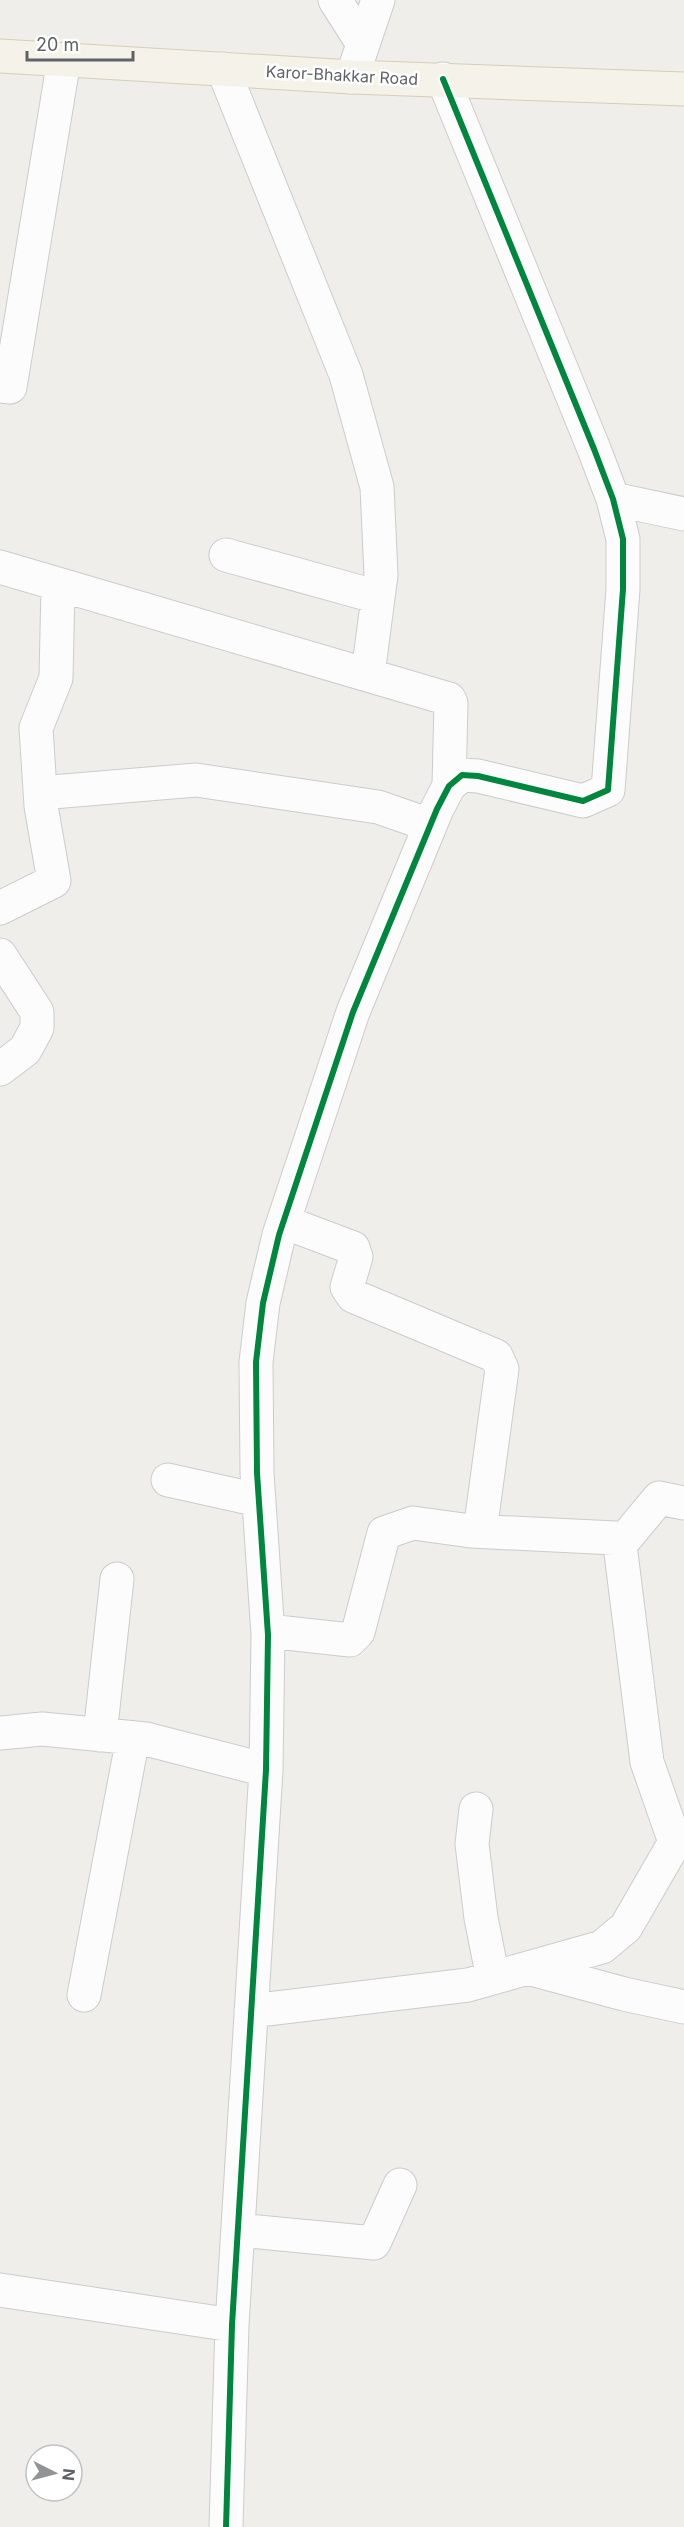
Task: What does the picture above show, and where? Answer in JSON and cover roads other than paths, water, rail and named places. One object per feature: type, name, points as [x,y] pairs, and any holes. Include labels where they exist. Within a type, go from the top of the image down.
[{"type":"main road","name":"Karor-Bhakkar Road","points":[[0,56],[352,78],[443,79],[684,89]]},
{"type":"street","points":[[335,0],[363,44]]},
{"type":"street","points":[[352,78],[378,0]]},
{"type":"street","points":[[0,386],[10,387],[64,60]]},
{"type":"street","points":[[223,69],[346,375],[377,487],[381,575],[368,674]]},
{"type":"street","points":[[443,79],[613,499],[623,539],[623,589],[608,790],[583,801],[478,776],[462,775],[448,786]]},
{"type":"street","points":[[613,499],[684,514]]},
{"type":"street","points":[[226,555],[378,597]]},
{"type":"street","points":[[0,567],[58,586],[368,674],[449,699],[451,703],[448,786],[353,1012],[284,1222],[262,1303],[256,1362],[258,1500],[268,1631],[266,1770],[232,2325],[226,2527]]},
{"type":"street","points":[[0,908],[54,881],[40,793],[36,728],[56,678],[58,586]]},
{"type":"street","points":[[40,793],[196,780],[378,807],[430,825]]},
{"type":"street","points":[[0,955],[37,1012],[37,1028],[25,1050],[0,1069]]},
{"type":"street","points":[[284,1222],[353,1248],[356,1257],[347,1287],[353,1296],[496,1356],[502,1369],[480,1531]]},
{"type":"street","points":[[168,1480],[258,1500]]},
{"type":"street","points":[[620,1545],[659,1498],[684,1503]]},
{"type":"street","points":[[251,2011],[468,1985],[602,1947],[626,1927],[680,1838],[647,1762],[620,1545],[615,1538],[480,1531],[414,1523],[384,1533],[358,1632],[350,1640],[268,1631]]},
{"type":"street","points":[[100,1735],[117,1579]]},
{"type":"street","points":[[0,1733],[42,1729],[146,1739],[266,1770]]},
{"type":"street","points":[[84,1995],[133,1738]]},
{"type":"street","points":[[476,1809],[472,1844],[481,1918],[493,1978]]},
{"type":"street","points":[[528,1968],[624,1994],[684,2007]]},
{"type":"street","points":[[238,2230],[374,2243],[400,2185]]},
{"type":"street","points":[[0,2290],[232,2325]]}]
